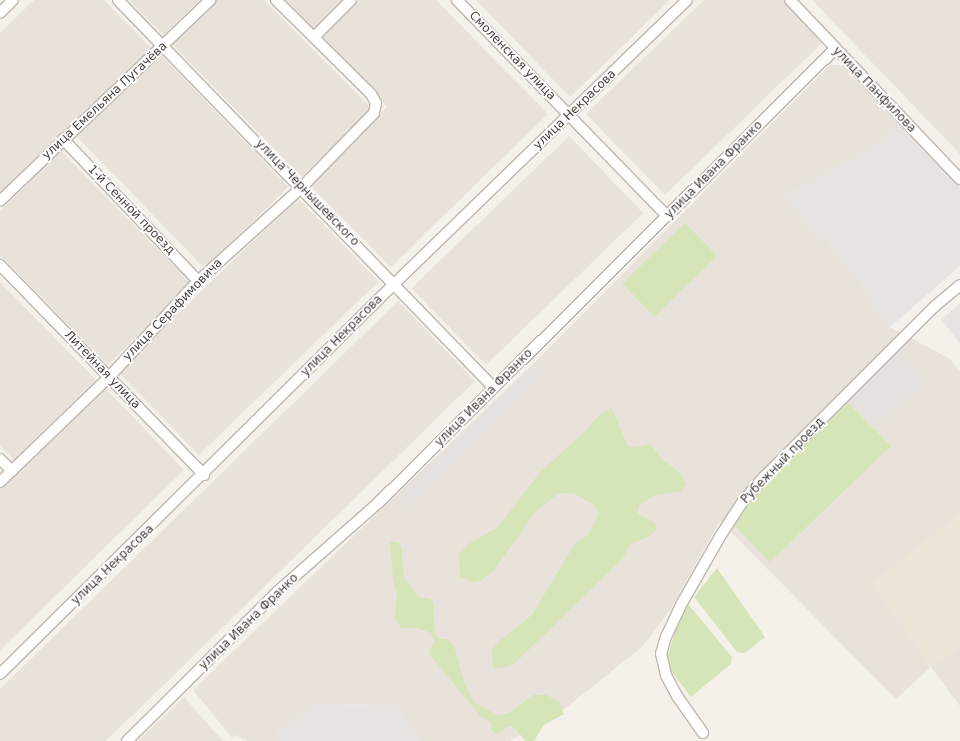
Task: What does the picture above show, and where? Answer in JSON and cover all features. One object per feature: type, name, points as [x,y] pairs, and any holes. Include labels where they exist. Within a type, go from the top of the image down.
[{"type":"street","points":[[0,13],[13,0]]},
{"type":"street","name":"улица Чернышевского","points":[[118,0],[302,187],[494,388]]},
{"type":"street","name":"улица Емельяна Пугачёва","points":[[0,201],[63,139],[210,0]]},
{"type":"street","points":[[276,0],[314,37],[351,0]]},
{"type":"street","name":"Смоленская улица","points":[[457,0],[667,216]]},
{"type":"street","name":"улица Некрасова","points":[[0,674],[204,475],[394,285],[570,116],[687,0]]},
{"type":"street","name":"улица Панфилова","points":[[790,0],[960,179]]},
{"type":"street","name":"улица Серафимовича","points":[[0,482],[110,376],[198,281],[302,187],[374,113],[376,103],[371,94],[314,37]]},
{"type":"street","name":"улица Ивана Франко","points":[[127,741],[277,592],[378,503],[835,49]]},
{"type":"street","name":"1-й Сенной проезд","points":[[63,139],[198,281]]},
{"type":"street","name":"Литейная улица","points":[[0,265],[110,376],[204,475]]},
{"type":"street","name":"Рубежный проезд","points":[[703,733],[677,696],[666,675],[661,654],[666,637],[682,603],[721,535],[743,501],[764,477],[934,307],[960,285]]},
{"type":"street","points":[[0,459],[12,471]]},
{"type":"shaded area","points":[[34,0],[104,0],[151,48],[0,194],[0,33]]},
{"type":"shaded area","points":[[129,0],[200,0],[164,35]]},
{"type":"shaded area","points":[[215,0],[264,0],[372,109],[302,177],[171,43]]},
{"type":"shaded area","points":[[284,0],[346,0],[315,31]]},
{"type":"shaded area","points":[[359,0],[436,0],[548,114],[391,267],[309,184],[387,107],[320,38]]},
{"type":"shaded area","points":[[476,0],[670,0],[570,97]]},
{"type":"shaded area","points":[[704,0],[782,0],[823,42],[665,195],[586,114]]},
{"type":"shaded area","points":[[812,0],[960,0],[960,154]]},
{"type":"shaded area","points":[[160,54],[289,187],[204,268],[76,135]]},
{"type":"shaded area","points":[[830,65],[844,65],[899,125],[875,147],[783,196],[821,240],[825,238],[874,301],[871,305],[890,327],[950,359],[960,372],[960,514],[873,583],[931,667],[896,699],[720,521],[670,610],[643,646],[567,707],[510,741],[420,741],[396,705],[318,704],[276,733],[281,741],[248,741],[235,735],[232,738],[193,690],[535,362]]},
{"type":"shaded area","points":[[899,125],[960,188],[960,266],[890,327],[871,305],[874,301],[825,238],[821,240],[783,196],[875,147]]},
{"type":"shaded area","points":[[569,136],[643,213],[486,365],[411,288]]},
{"type":"shaded area","points":[[61,151],[191,283],[108,365],[0,255],[0,211]]},
{"type":"shaded area","points":[[298,198],[379,281],[199,455],[118,372]]},
{"type":"shaded area","points":[[0,282],[96,380],[14,460],[0,446]]},
{"type":"shaded area","points":[[398,301],[475,381],[106,741],[0,741],[0,689]]},
{"type":"shaded area","points":[[960,304],[960,344],[941,319]]},
{"type":"shaded area","points":[[894,348],[925,382],[874,428],[843,394]]},
{"type":"shaded area","points":[[535,362],[544,371],[407,508],[398,499]]},
{"type":"shaded area","points":[[104,387],[184,470],[0,650],[0,488]]},
{"type":"shaded area","points":[[960,514],[960,647],[931,667],[873,583]]},
{"type":"shaded area","points":[[960,647],[960,706],[931,667]]},
{"type":"shaded area","points":[[184,697],[223,741],[138,741]]},
{"type":"shaded area","points":[[318,704],[396,705],[420,741],[281,741],[276,733]]},
{"type":"green space","points":[[685,223],[717,256],[654,317],[622,283]]},
{"type":"green space","points":[[848,403],[891,446],[770,562],[734,525],[749,504],[775,474]]},
{"type":"green space","points":[[612,407],[627,445],[634,448],[650,444],[661,458],[679,472],[686,484],[682,491],[655,495],[639,505],[637,513],[655,523],[656,530],[650,536],[629,545],[623,558],[514,664],[508,667],[493,668],[492,650],[498,642],[532,615],[571,550],[575,544],[588,535],[599,514],[594,505],[573,493],[559,493],[536,511],[495,569],[482,580],[473,582],[460,577],[459,555],[467,545],[498,527],[541,471],[588,429],[595,419]]},
{"type":"green space","points":[[390,542],[398,542],[401,548],[404,577],[415,593],[421,598],[430,598],[433,604],[435,633],[439,639],[446,639],[454,645],[464,682],[474,702],[499,716],[509,713],[533,695],[547,695],[559,702],[564,714],[544,725],[534,741],[525,741],[515,728],[509,726],[496,735],[491,729],[491,722],[482,718],[429,654],[434,641],[431,633],[418,628],[402,628],[399,625],[395,619],[397,594],[393,580]]},
{"type":"green space","points":[[717,568],[765,637],[745,653],[737,652],[694,597]]},
{"type":"green space","points":[[688,604],[732,657],[731,664],[691,697],[668,667],[667,659],[679,618]]}]
